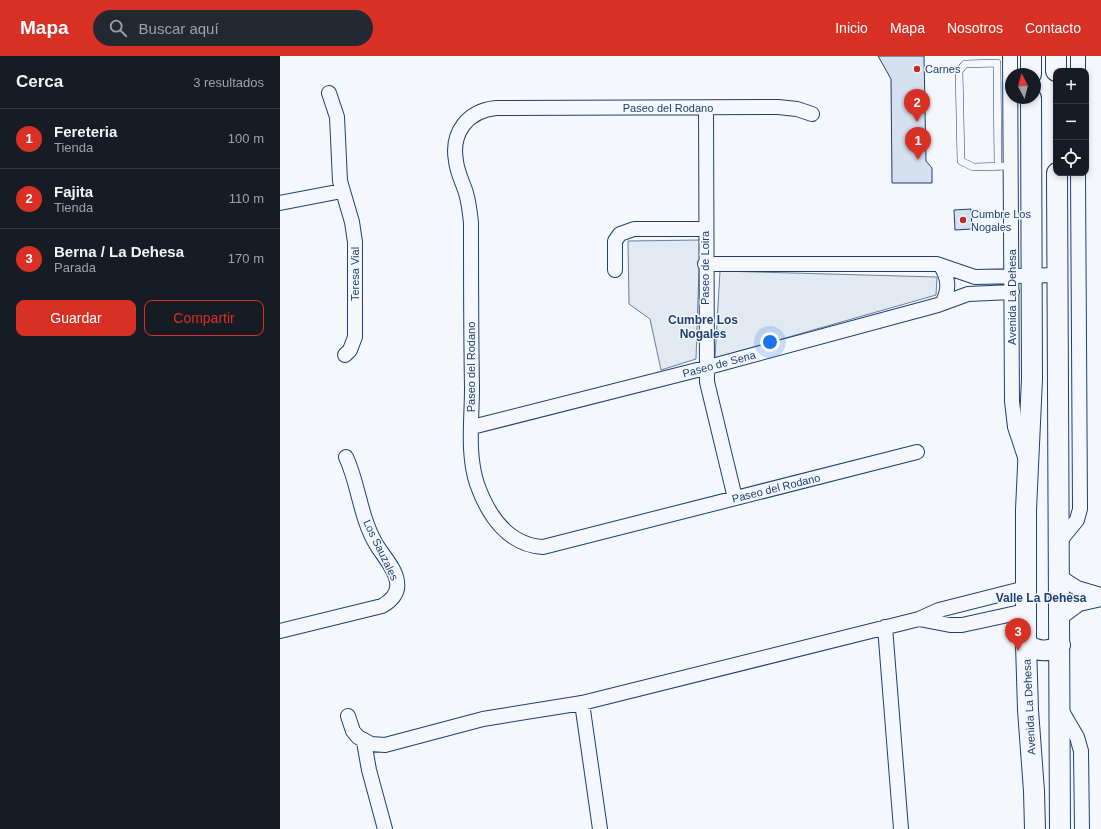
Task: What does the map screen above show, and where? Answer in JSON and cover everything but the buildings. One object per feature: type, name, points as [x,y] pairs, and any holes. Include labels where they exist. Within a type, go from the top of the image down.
[{"type":"street","name":"Avenida La Dehesa","points":[[1010,56],[1011,68]]},
{"type":"street","name":"Avenida La Dehesa","points":[[1015,68],[1020,56]]},
{"type":"street","points":[[1031,56],[1031,68]]},
{"type":"street","points":[[1056,56],[1056,68]]},
{"type":"street","points":[[1078,56],[1078,68]]},
{"type":"street","name":"Teresa Vial","points":[[328,93],[337,117],[342,191],[352,222],[355,252],[355,337],[353,344],[345,355]]},
{"type":"street","name":"Avenida La Dehesa","points":[[1009,104],[1005,166],[1012,276],[1012,414],[1019,443],[1028,466]]},
{"type":"street","name":"Avenida La Dehesa","points":[[1031,104],[1032,378],[1026,549],[1026,644],[1034,828]]},
{"type":"street","name":"Paseo del Rodano","points":[[812,114],[788,108],[496,108],[480,111],[472,115],[462,125],[459,131],[455,152],[456,162],[469,207],[471,223],[472,427],[474,470],[482,496],[501,527],[516,540],[538,547],[552,546],[917,452]]},
{"type":"street","name":"Paseo de Loira","points":[[706,108],[706,368],[710,397],[735,498]]},
{"type":"street","points":[[1057,176],[1060,829]]},
{"type":"street","points":[[1059,548],[1077,520],[1080,509],[1078,176]]},
{"type":"street","points":[[280,203],[342,191]]},
{"type":"street","points":[[615,270],[615,241],[624,231],[634,229],[706,229]]},
{"type":"street","points":[[705,264],[921,264],[941,266],[975,276],[1057,275]]},
{"type":"street","points":[[941,266],[945,273],[948,285],[943,302]]},
{"type":"street","name":"Paseo de Sena","points":[[472,427],[706,368],[976,293],[1012,292]]},
{"type":"street","name":"Los Sauzales","points":[[280,631],[382,606],[391,600],[397,590],[396,578],[365,521],[354,477],[346,457]]},
{"type":"street","points":[[1026,549],[1035,545],[1046,545],[1059,548]]},
{"type":"street","points":[[1060,578],[1077,588],[1101,595]]},
{"type":"street","points":[[348,716],[353,731],[364,742],[385,745],[483,719],[582,703],[919,619],[939,610],[1026,588]]},
{"type":"street","points":[[1060,618],[1079,604],[1101,599]]},
{"type":"street","points":[[919,619],[950,626],[962,625],[1026,611]]},
{"type":"street","points":[[885,627],[901,829]]},
{"type":"street","points":[[1026,644],[1039,650],[1046,651],[1060,645]]},
{"type":"street","points":[[582,703],[600,829]]},
{"type":"street","points":[[1060,708],[1077,737],[1081,751],[1082,829]]},
{"type":"street","points":[[364,742],[369,770],[386,829]]},
{"type":"lane","points":[[997,63],[1005,166],[973,167],[961,161],[959,71],[965,64],[997,63]]},
{"type":"shaded area","points":[[700,240],[696,359],[661,370],[650,319],[629,304],[628,241]]},
{"type":"shaded area","points":[[720,271],[937,277],[936,295],[715,358]]},
{"type":"place","name":"Carnes","points":[[917,69]]},
{"type":"place","name":"Fajita","points":[[917,122]]},
{"type":"place","name":"Fereteria","points":[[918,160]]},
{"type":"place","name":"Cumbre Los Nogales","points":[[963,220]]},
{"type":"place","name":"Berna / La Dehesa","points":[[1018,651]]},
{"type":"district","name":"Cumbre Los Nogales","points":[[703,327]]},
{"type":"district","name":"Valle La Dehesa","points":[[1041,598]]}]
